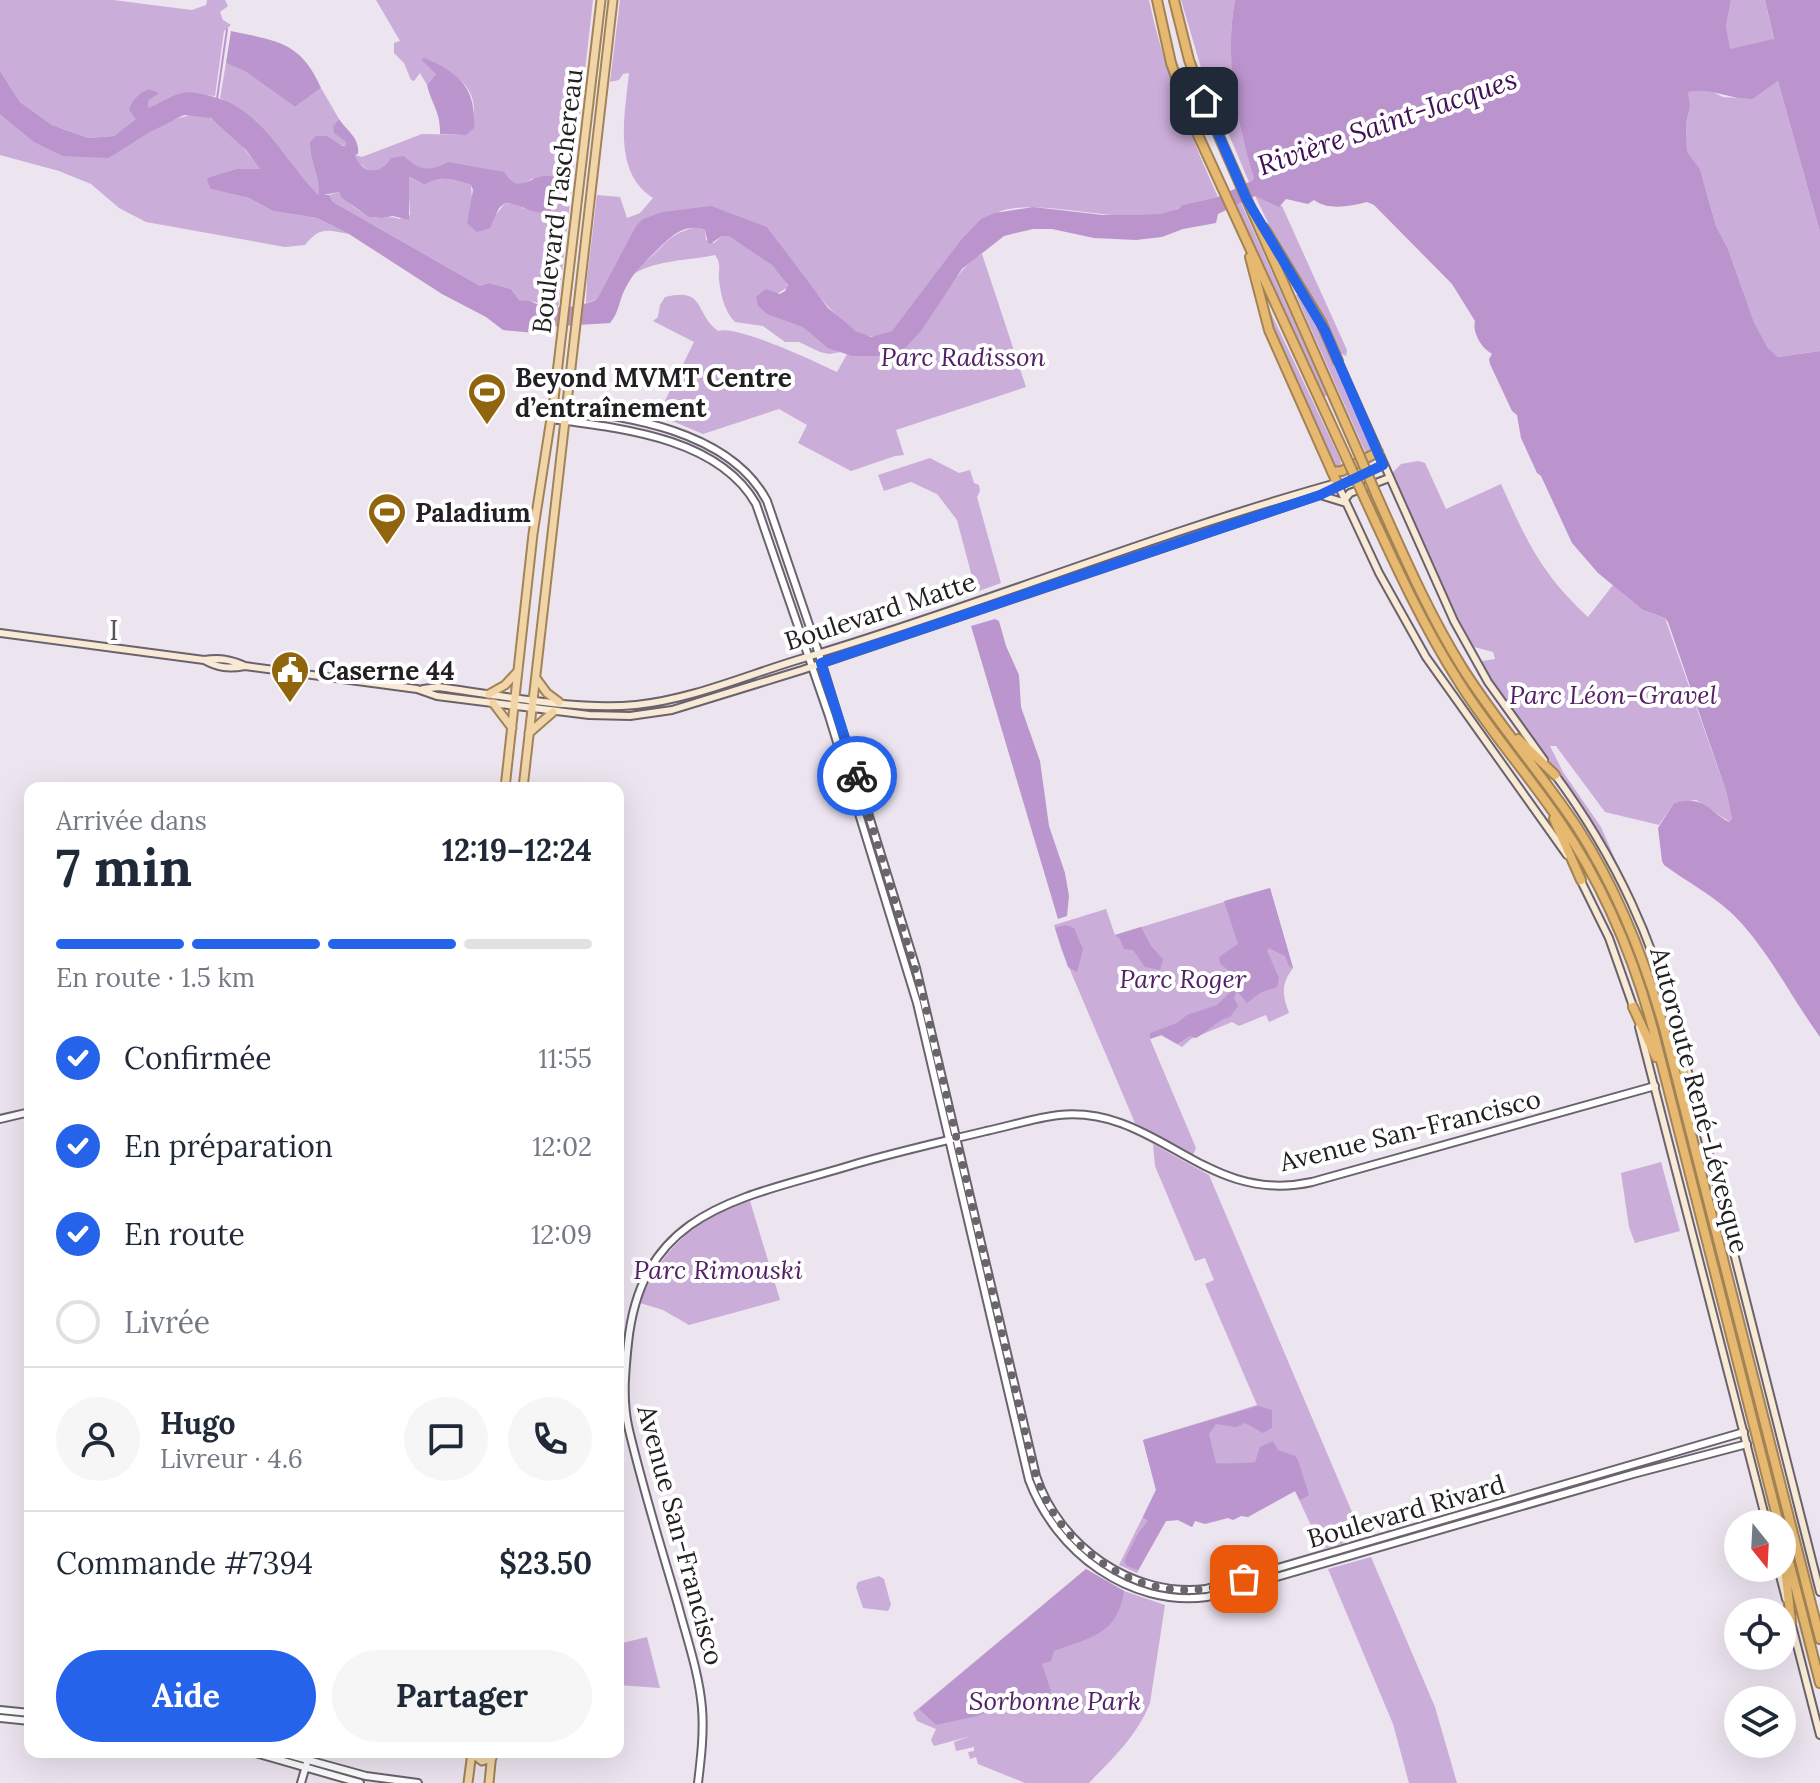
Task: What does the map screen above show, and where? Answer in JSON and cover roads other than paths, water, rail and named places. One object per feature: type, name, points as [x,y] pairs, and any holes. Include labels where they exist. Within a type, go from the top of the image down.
[{"type":"highway","name":"Autoroute René-Lévesque","points":[[1157,0],[1182,95],[1413,600],[1444,658],[1478,710],[1550,807],[1588,867],[1619,930],[1643,993],[1775,1510]]},
{"type":"highway","name":"Autoroute René-Lévesque","points":[[1174,0],[1199,87],[1430,611],[1493,713],[1576,827],[1619,902],[1654,994],[1820,1639]]},
{"type":"highway","points":[[1247,200],[1314,310],[1338,361]]},
{"type":"highway","points":[[1246,240],[1269,330],[1338,485]]},
{"type":"highway","points":[[1332,472],[1342,471],[1378,452]]},
{"type":"highway","points":[[1493,713],[1555,775]]},
{"type":"highway","points":[[1550,807],[1581,880]]},
{"type":"highway","points":[[1633,1007],[1666,1080]]},
{"type":"highway","points":[[1681,1044],[1691,1136]]},
{"type":"highway","points":[[1794,1582],[1820,1683]]},
{"type":"main road","name":"Boulevard Taschereau","points":[[506,782],[533,534],[553,408],[601,0]]},
{"type":"main road","name":"Boulevard Taschereau","points":[[524,782],[613,0]]},
{"type":"main road","points":[[1338,361],[1440,593],[1468,648],[1505,707],[1595,832],[1631,898],[1660,969],[1820,1592]]},
{"type":"main road","name":"Boulevard Matte","points":[[532,704],[553,712],[615,717],[666,712],[1320,495],[1383,465]]},
{"type":"main road","points":[[1346,501],[1350,493],[1389,478]]},
{"type":"main road","points":[[1338,485],[1389,593],[1426,657],[1535,808],[1581,880],[1606,930],[1633,1007],[1655,1086],[1764,1510]]},
{"type":"main road","name":"Boulevard Matte","points":[[423,689],[437,696],[493,703],[559,702],[595,706],[656,702],[819,654],[1227,516],[1320,487],[1338,485]]},
{"type":"main road","points":[[1320,495],[1346,501]]},
{"type":"main road","name":"Boulevard Matte","points":[[0,633],[204,660],[231,668],[245,666],[423,689],[438,687],[489,694],[515,702]]},
{"type":"main road","points":[[520,659],[528,668],[537,667]]},
{"type":"main road","points":[[489,694],[505,685],[518,671]]},
{"type":"main road","points":[[536,678],[548,695],[559,702]]},
{"type":"main road","points":[[493,703],[512,730],[528,736],[553,712]]},
{"type":"main road","points":[[1796,1641],[1820,1735]]},
{"type":"main road","points":[[468,1783],[471,1758]]},
{"type":"main road","points":[[489,1783],[492,1758]]},
{"type":"street","name":"Boulevard Rivard","points":[[553,408],[621,416],[650,423],[717,452],[747,473],[760,488],[769,506],[819,654],[916,968],[1033,1489],[1050,1522],[1076,1552],[1102,1572],[1136,1588],[1171,1597],[1212,1596],[1747,1444]]},
{"type":"street","name":"Boulevard Rivard","points":[[551,419],[627,429],[661,438],[718,465],[739,481],[758,509],[812,666],[907,971],[953,1139],[1039,1485],[1052,1510],[1074,1539],[1103,1563],[1132,1578],[1180,1590],[1211,1588],[1744,1432]]},
{"type":"street","name":"Avenue San-Francisco","points":[[698,1783],[703,1732],[699,1686],[626,1412],[624,1380],[629,1327],[639,1290],[651,1266],[686,1227],[716,1208],[886,1155],[1049,1116],[1093,1115],[1131,1126],[1232,1179],[1263,1186],[1289,1186],[1655,1086]]},
{"type":"street","points":[[0,1119],[24,1113]]},
{"type":"street","points":[[1717,1440],[1720,1452]]},
{"type":"street","points":[[0,1710],[24,1712]]},
{"type":"street","points":[[0,1718],[24,1720]]},
{"type":"street","points":[[279,1758],[417,1783]]},
{"type":"street","points":[[292,1758],[360,1783]]},
{"type":"street","points":[[301,1783],[308,1758]]},
{"type":"water","name":"Rivière Saint-Jacques","points":[[1235,0],[1731,0],[1726,27],[1730,49],[1774,39],[1765,0],[1820,0],[1820,232],[1778,81],[1753,99],[1704,91],[1688,92],[1690,107],[1686,124],[1687,152],[1700,169],[1716,226],[1728,249],[1754,322],[1768,348],[1778,357],[1820,351],[1820,1037],[1743,925],[1662,861],[1658,828],[1674,803],[1698,802],[1729,822],[1732,819],[1726,791],[1668,622],[1643,610],[1598,573],[1572,543],[1521,438],[1517,415],[1512,411],[1490,364],[1492,354],[1478,339],[1475,321],[1452,284],[1374,205],[1367,202],[1333,207],[1314,200],[1308,204],[1286,199],[1279,207],[1255,196],[1218,214],[1216,223],[1183,229],[1162,237],[1136,240],[1094,238],[1052,229],[1033,229],[1004,236],[962,269],[921,331],[901,351],[886,356],[883,361],[880,356],[852,356],[828,348],[803,327],[767,314],[758,306],[756,297],[766,289],[780,294],[788,285],[772,265],[729,236],[722,236],[710,244],[705,230],[689,228],[676,234],[634,274],[610,323],[547,327],[535,333],[503,330],[349,234],[317,218],[273,211],[249,198],[210,189],[207,178],[236,169],[260,169],[246,150],[211,118],[184,115],[109,158],[63,156],[34,142],[0,114],[0,71],[20,102],[52,125],[88,138],[114,136],[136,119],[129,110],[130,106],[136,97],[149,89],[159,93],[148,101],[148,108],[185,92],[225,101],[242,110],[270,136],[318,195],[329,195],[333,202],[480,286],[489,283],[511,289],[520,301],[545,307],[576,306],[597,299],[636,226],[643,219],[663,212],[711,206],[767,227],[828,308],[856,331],[871,337],[892,331],[961,240],[981,219],[995,213],[1033,207],[1103,215],[1161,214],[1182,205],[1218,197],[1251,181],[1254,178],[1234,89],[1231,44]]},
{"type":"waterway","points":[[217,99],[227,29]]},
{"type":"place","name":"Beyond MVMT Centre d’entraînement","points":[[487,426]]},
{"type":"place","name":"Paladium","points":[[387,546]]},
{"type":"place","name":"Caserne 44","points":[[290,704]]},
{"type":"district","name":"I","points":[[115,630]]},
{"type":"park label","name":"Parc Radisson","points":[[963,356]]},
{"type":"park label","name":"Parc Léon-Gravel","points":[[1613,694]]},
{"type":"park label","name":"Parc Roger","points":[[1183,978]]},
{"type":"park label","name":"Parc Rimouski","points":[[718,1269]]},
{"type":"park label","name":"Sorbonne Park","points":[[1055,1700]]}]
